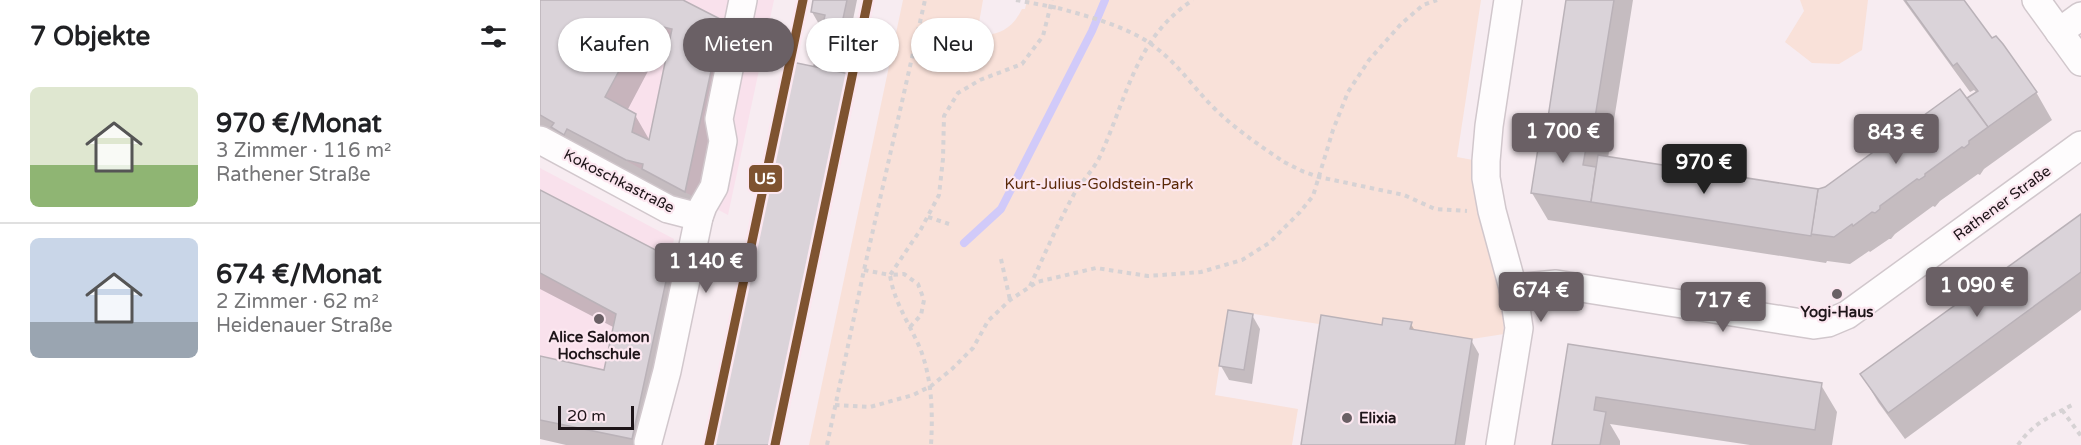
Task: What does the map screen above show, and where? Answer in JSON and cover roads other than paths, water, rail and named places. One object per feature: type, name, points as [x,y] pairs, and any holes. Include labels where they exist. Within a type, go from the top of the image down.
[{"type":"street","points":[[648,442],[667,371],[702,206],[714,187],[723,141],[719,119],[743,0]]},
{"type":"street","points":[[1500,445],[1519,328],[1513,288],[1492,211],[1486,178],[1488,135],[1508,0]]},
{"type":"street","points":[[2036,0],[2081,62]]},
{"type":"street","points":[[2059,32],[2081,16]]},
{"type":"street","name":"Kokoschkastraße","points":[[540,140],[668,208],[699,218]]},
{"type":"street","name":"Rathener Straße","points":[[1513,288],[1556,284],[1814,325],[1828,323],[1847,315],[2081,145]]},
{"type":"waterway","points":[[964,243],[1001,209],[1092,31],[1105,0]]},
{"type":"place","name":"Yogi-Haus","points":[[1837,294]]},
{"type":"place","name":"Alice Salomon Hochschule","points":[[599,319]]},
{"type":"place","name":"Elixia","points":[[1347,418]]},
{"type":"park label","name":"Kurt-Julius-Goldstein-Park","points":[[1099,184]]}]
